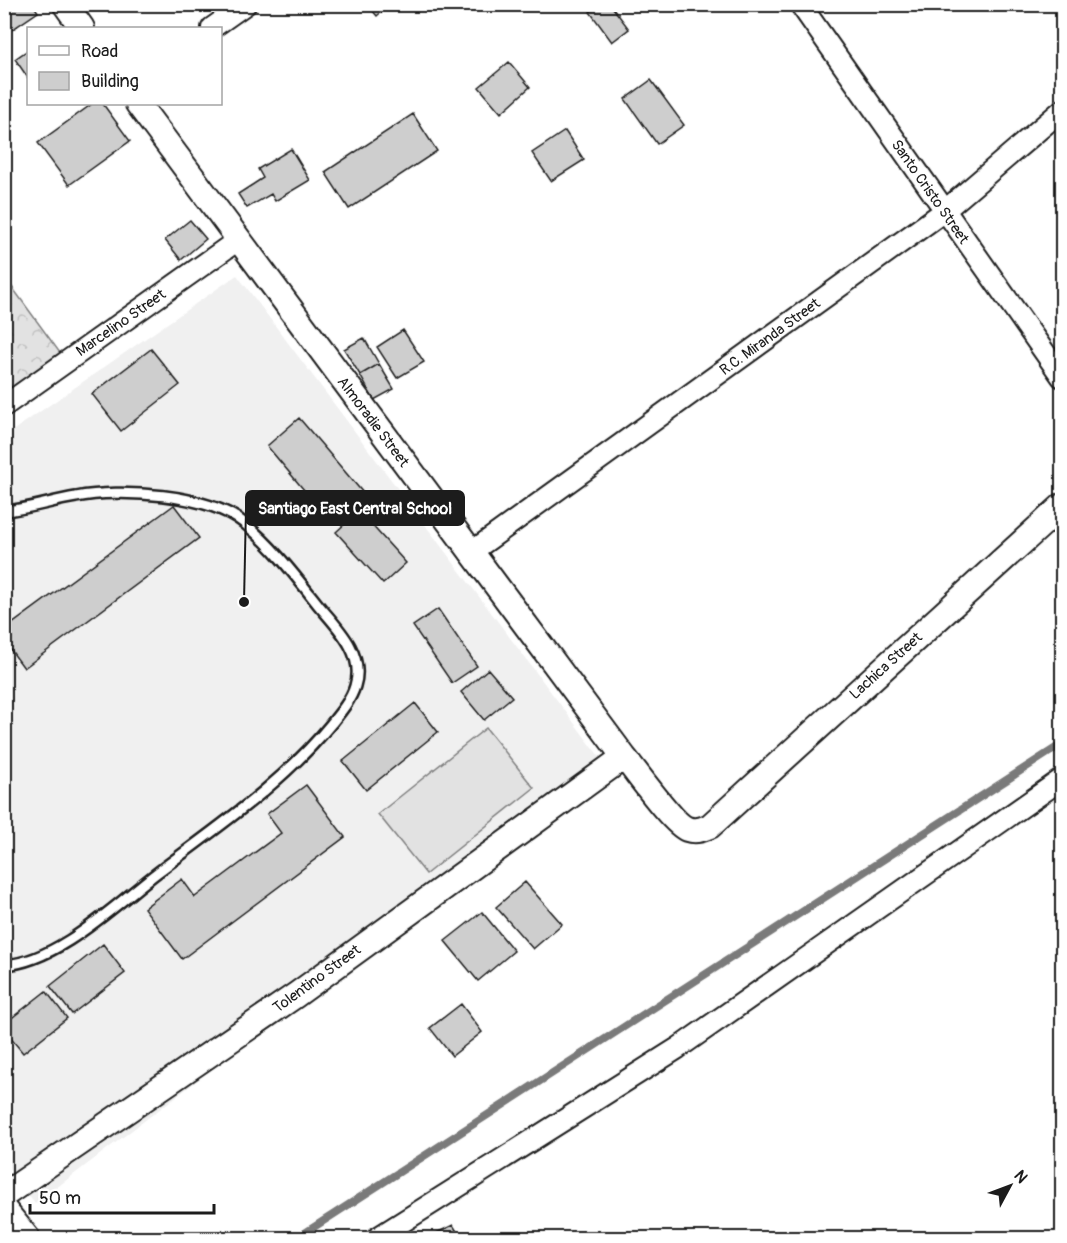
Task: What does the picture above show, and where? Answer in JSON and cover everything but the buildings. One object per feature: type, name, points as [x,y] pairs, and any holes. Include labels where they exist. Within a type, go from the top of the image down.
[{"type":"street","points":[[65,4],[81,27]]},
{"type":"street","points":[[213,27],[246,4]]},
{"type":"street","name":"Santo Cristo Street","points":[[800,4],[1062,377]]},
{"type":"street","name":"Almoradie Street","points":[[139,105],[624,757],[682,826],[694,830],[710,826]]},
{"type":"street","name":"R.C. Miranda Street","points":[[470,553],[944,212],[1062,110]]},
{"type":"street","name":"Marcelino Street","points":[[4,406],[238,240]]},
{"type":"street","name":"Lachica Street","points":[[710,826],[1062,506]]},
{"type":"street","name":"Tolentino Street","points":[[4,1195],[296,995],[624,757]]},
{"type":"street","points":[[377,1239],[678,1048],[1062,779]]},
{"type":"street","points":[[4,1206],[30,1239]]},
{"type":"lane","points":[[4,511],[32,508],[77,496],[124,494],[208,505],[243,522],[291,572],[341,632],[352,650],[358,674],[355,688],[344,708],[306,755],[253,800],[71,938],[34,959],[4,965]]},
{"type":"shaded area","points":[[237,275],[608,768],[35,1204],[5,1163],[5,436]]},
{"type":"green space","points":[[4,276],[63,357],[4,399]]},
{"type":"green space","points":[[486,728],[534,788],[426,874],[378,814]]},
{"type":"waterway","points":[[297,1238],[1062,744]]},
{"type":"place","name":"Santiago East Central School","points":[[244,602]]}]
